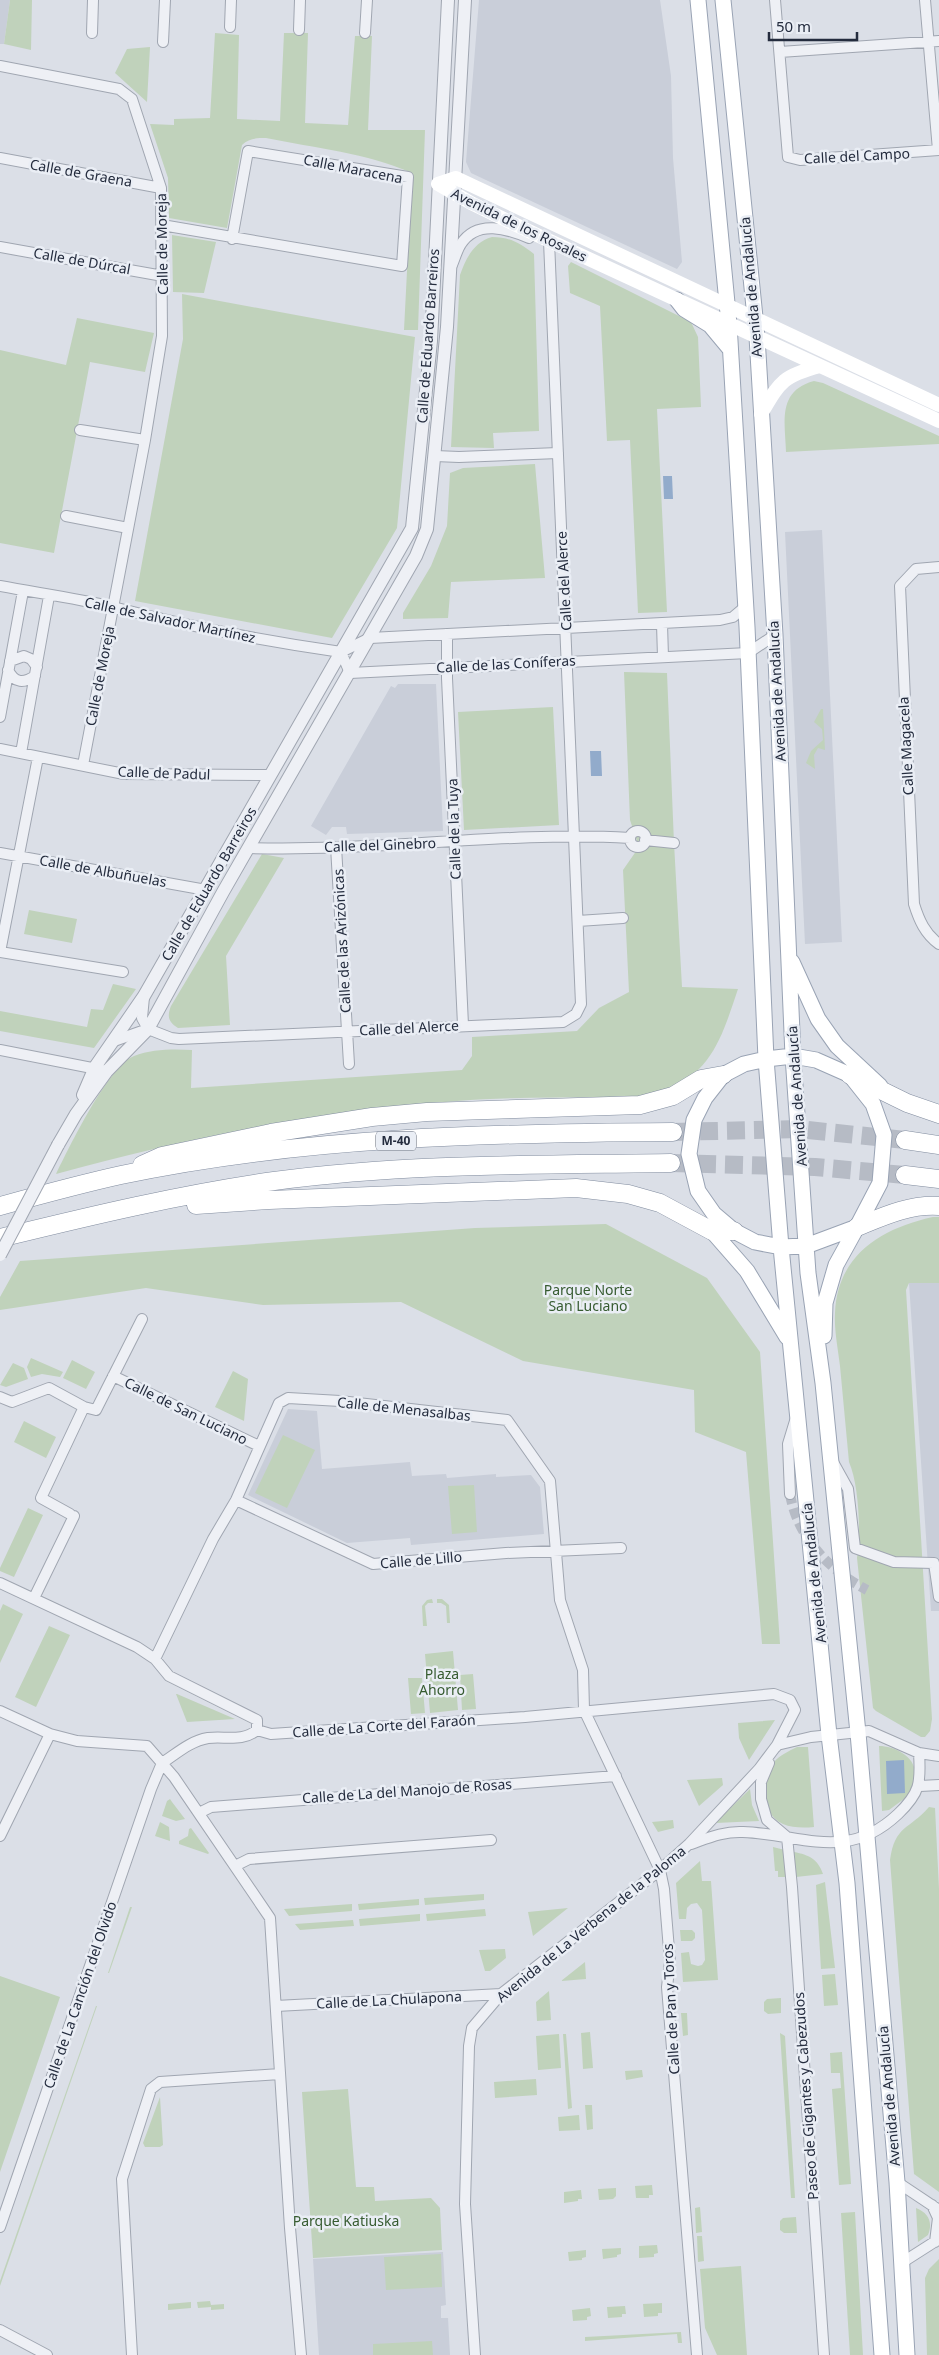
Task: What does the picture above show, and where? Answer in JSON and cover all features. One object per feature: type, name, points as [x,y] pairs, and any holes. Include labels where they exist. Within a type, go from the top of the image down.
[{"type":"highway","points":[[121,1175],[162,1156],[271,1133],[372,1117],[427,1112],[640,1105],[673,1096],[700,1079],[723,1075]]},
{"type":"highway","points":[[850,1075],[907,1103],[939,1114]]},
{"type":"highway","name":"M-40","points":[[0,1206],[121,1175],[331,1144],[582,1133],[673,1132]]},
{"type":"highway","points":[[905,1140],[939,1144]]},
{"type":"highway","name":"M-40","points":[[0,1238],[151,1204],[274,1181],[378,1170],[483,1165],[671,1163]]},
{"type":"highway","points":[[906,1175],[939,1179]]},
{"type":"highway","points":[[151,1204],[182,1206],[278,1200],[576,1188],[628,1194],[660,1203],[712,1231],[734,1231]]},
{"type":"highway","points":[[857,1227],[905,1209],[925,1205],[939,1206]]},
{"type":"main road","name":"Avenida de Andalucía","points":[[698,0],[729,324],[746,606],[766,1059],[790,1341],[840,1842],[847,1883],[882,2355]]},
{"type":"main road","name":"Avenida de Andalucía","points":[[722,0],[757,337],[775,635],[793,1056],[806,1246],[823,1383],[858,1733],[897,2182],[907,2355]]},
{"type":"main road","name":"Avenida de los Rosales","points":[[438,184],[456,178],[939,405]]},
{"type":"main road","name":"Avenida de los Rosales","points":[[438,184],[455,195],[543,238],[939,421]]},
{"type":"main road","points":[[677,300],[684,309],[710,325],[730,349]]},
{"type":"main road","points":[[761,414],[780,383],[799,371],[820,366]]},
{"type":"main road","points":[[788,954],[818,1019],[837,1046],[885,1091]]},
{"type":"main road","points":[[850,1075],[816,1060],[793,1056],[744,1064],[723,1075],[705,1098],[694,1120],[689,1154],[698,1191],[714,1214],[734,1231],[755,1242],[781,1247],[806,1246],[857,1227]]},
{"type":"main road","name":"Avenida de Andalucía","points":[[823,1383],[825,1303],[836,1265],[880,1183],[884,1134],[872,1104],[850,1075]]},
{"type":"main road","name":"Avenida de Andalucía","points":[[712,1231],[747,1271],[790,1341]]},
{"type":"street","points":[[92,33],[93,0]]},
{"type":"street","points":[[163,42],[165,0]]},
{"type":"street","points":[[230,27],[231,0]]},
{"type":"street","points":[[299,30],[300,0]]},
{"type":"street","points":[[365,33],[367,0]]},
{"type":"street","name":"Calle de Eduardo Barreiros","points":[[0,1255],[58,1145],[101,1069],[114,1041],[144,996],[206,890],[412,528],[431,341],[448,0]]},
{"type":"street","name":"Calle de Eduardo Barreiros","points":[[101,1069],[148,1029],[416,556],[427,529],[435,456],[450,268],[465,0]]},
{"type":"street","points":[[775,0],[780,52],[934,41]]},
{"type":"street","points":[[925,0],[934,41],[939,150]]},
{"type":"street","name":"Calle del Campo","points":[[780,52],[788,157],[800,160],[939,150]]},
{"type":"street","name":"Calle de Moreja","points":[[0,66],[120,89],[132,99],[161,188],[162,336],[145,440],[83,765]]},
{"type":"street","name":"Calle Maracena","points":[[162,225],[232,239],[402,266],[408,177],[248,151],[232,239]]},
{"type":"street","name":"Calle de Graena","points":[[0,158],[161,188]]},
{"type":"street","points":[[450,268],[462,242],[478,231],[492,228],[509,229],[531,239],[543,238]]},
{"type":"street","name":"Calle del Alerce","points":[[148,1029],[171,1038],[179,1039],[563,1022],[576,1014],[581,1004],[558,453],[543,238]]},
{"type":"street","name":"Calle de Dúrcal","points":[[0,247],[163,276]]},
{"type":"street","points":[[80,430],[145,440]]},
{"type":"street","points":[[435,456],[458,457],[558,453]]},
{"type":"street","points":[[66,516],[128,528]]},
{"type":"street","name":"Calle Magacela","points":[[939,567],[916,569],[900,586],[914,904],[918,918],[926,931],[939,944]]},
{"type":"street","name":"Calle de Salvador Martínez","points":[[0,586],[113,607],[134,614],[341,652]]},
{"type":"street","points":[[0,717],[23,591]]},
{"type":"street","points":[[21,753],[49,596]]},
{"type":"street","points":[[350,672],[341,652],[370,638],[728,619],[746,606]]},
{"type":"street","points":[[662,624],[663,657]]},
{"type":"street","name":"Calle de la Tuya","points":[[447,634],[447,678],[463,1025]]},
{"type":"street","points":[[748,653],[775,635]]},
{"type":"street","name":"Calle de las Coníferas","points":[[350,672],[748,653]]},
{"type":"street","points":[[9,666],[24,656],[31,659],[36,671]]},
{"type":"street","points":[[9,666],[19,682],[27,681],[36,671]]},
{"type":"street","name":"Calle de Padul","points":[[0,749],[124,774],[271,775]]},
{"type":"street","points":[[38,757],[0,952],[123,972]]},
{"type":"street","name":"Calle del Ginebro","points":[[249,848],[336,847],[575,835],[630,838],[632,834],[639,832],[643,834],[646,840],[674,843]]},
{"type":"street","name":"Calle de las Arizónicas","points":[[336,847],[349,1064]]},
{"type":"street","name":"Calle de Albuñuelas","points":[[0,853],[206,890]]},
{"type":"street","points":[[578,921],[623,918]]},
{"type":"street","points":[[114,1041],[148,1029],[142,1018],[144,996]]},
{"type":"street","points":[[0,1050],[101,1069]]},
{"type":"street","name":"Calle de San Luciano","points":[[84,1407],[96,1410],[142,1319]]},
{"type":"street","name":"Calle de San Luciano","points":[[113,1376],[258,1446]]},
{"type":"street","points":[[0,1397],[12,1402],[49,1388],[84,1407],[41,1498],[72,1515],[34,1598]]},
{"type":"street","name":"Calle de Menasalbas","points":[[155,1659],[213,1539],[236,1500],[258,1446],[279,1403],[288,1398],[507,1420],[550,1481],[560,1600],[583,1670],[584,1710]]},
{"type":"street","name":"Avenida de Andalucía","points":[[790,1494],[788,1444],[798,1410]]},
{"type":"street","name":"Avenida de Andalucía","points":[[830,1457],[848,1489],[854,1548],[894,1562],[934,1563],[939,1597]]},
{"type":"street","name":"Calle de Lillo","points":[[236,1500],[367,1564],[621,1548]]},
{"type":"street","points":[[0,1583],[137,1647],[155,1659],[169,1676],[257,1720],[257,1730]]},
{"type":"street","name":"Calle de La Corte del Faraón","points":[[162,1763],[189,1745],[207,1738],[249,1737],[257,1730],[271,1734],[359,1729],[525,1717],[584,1710],[774,1694],[790,1700]]},
{"type":"street","name":"Avenida de La Verbena de la Paloma","points":[[787,1837],[767,1820],[761,1799],[761,1782],[795,1710],[790,1700]]},
{"type":"street","name":"Calle de Pan y Toros","points":[[584,1710],[660,1870],[664,1888],[670,1962],[667,1987],[696,2355]]},
{"type":"street","points":[[0,1711],[50,1734],[77,1741],[147,1746],[199,1813],[270,1918],[302,2355]]},
{"type":"street","points":[[777,1745],[829,1735],[875,1732],[919,1753],[939,1756]]},
{"type":"street","points":[[0,1836],[50,1734]]},
{"type":"street","name":"Avenida de La Verbena de la Paloma","points":[[475,2355],[465,2204],[469,2046],[472,2028],[501,1994],[660,1870],[689,1844],[759,1769],[777,1745]]},
{"type":"street","points":[[840,1842],[866,1836],[888,1823],[910,1803],[920,1786],[919,1753]]},
{"type":"street","name":"Calle de La Canción del Olvido","points":[[0,2227],[151,1789],[162,1763]]},
{"type":"street","name":"Calle de La del Manojo de Rosas","points":[[199,1813],[211,1807],[616,1776]]},
{"type":"street","points":[[920,1786],[939,1785]]},
{"type":"street","name":"Avenida de La Verbena de la Paloma","points":[[689,1844],[721,1834],[741,1832],[787,1837],[803,1841],[840,1842]]},
{"type":"street","name":"Paseo de Gigantes y Cabezudos","points":[[787,1837],[793,1897],[824,2355]]},
{"type":"street","points":[[235,1866],[249,1859],[491,1840]]},
{"type":"street","name":"Calle de La Chulapona","points":[[276,2006],[501,1994]]},
{"type":"street","points":[[132,2355],[122,2179],[151,2090],[160,2082],[280,2074]]},
{"type":"street","points":[[897,2182],[936,2208],[938,2218],[937,2240],[903,2262]]},
{"type":"street","points":[[0,2330],[46,2355]]},
{"type":"shaded area","points":[[0,0],[10,0],[4,44],[0,44]]},
{"type":"shaded area","points":[[479,0],[660,0],[671,76],[673,158],[682,262],[677,269],[471,173],[466,162]]},
{"type":"shaded area","points":[[822,530],[842,942],[805,944],[785,532]]},
{"type":"shaded area","points":[[398,684],[436,684],[443,831],[347,834],[346,827],[332,827],[326,835],[311,826],[391,686],[395,688]]},
{"type":"shaded area","points":[[909,1283],[939,1283],[939,1611],[931,1611]]},
{"type":"shaded area","points":[[288,1409],[317,1411],[322,1469],[410,1462],[412,1476],[446,1474],[447,1478],[496,1474],[496,1477],[531,1475],[540,1487],[544,1534],[411,1545],[410,1538],[347,1543],[248,1495]]},
{"type":"shaded area","points":[[443,2252],[446,2305],[441,2306],[441,2318],[448,2318],[450,2355],[319,2355],[313,2259]]},
{"type":"green space","points":[[10,0],[32,0],[31,50],[4,44]]},
{"type":"green space","points":[[215,33],[239,35],[237,119],[280,121],[284,33],[308,33],[305,123],[348,125],[355,36],[372,36],[368,130],[425,130],[418,330],[404,330],[412,173],[377,160],[341,152],[266,138],[253,139],[242,145],[227,228],[169,218],[168,178],[150,124],[174,125],[174,119],[210,118]]},
{"type":"green space","points":[[150,47],[147,102],[115,73],[127,49]]},
{"type":"green space","points":[[172,235],[216,242],[204,293],[173,292]]},
{"type":"green space","points":[[492,237],[514,241],[534,254],[539,431],[493,433],[494,448],[451,447],[460,275],[465,263],[476,247]]},
{"type":"green space","points":[[571,262],[691,322],[698,337],[701,407],[657,409],[667,612],[638,613],[630,440],[607,441],[600,306],[570,293],[568,266]]},
{"type":"green space","points":[[182,294],[415,337],[397,528],[332,638],[135,601],[183,339]]},
{"type":"green space","points":[[77,318],[154,333],[145,372],[90,362],[54,553],[0,543],[0,350],[66,365]]},
{"type":"green space","points":[[814,381],[823,383],[939,436],[939,444],[786,452],[785,419],[789,400],[794,392]]},
{"type":"green space","points":[[535,464],[545,578],[451,582],[448,618],[403,619],[403,613],[431,566],[447,526],[450,473],[463,468]]},
{"type":"green space","points":[[624,672],[667,673],[682,987],[738,989],[714,1050],[694,1074],[664,1091],[641,1096],[474,1100],[405,1106],[304,1119],[155,1149],[56,1174],[101,1091],[124,1063],[134,1056],[163,1050],[192,1050],[191,1088],[462,1070],[472,1056],[472,1037],[577,1031],[599,1008],[629,992],[623,870],[639,847],[630,820]]},
{"type":"green space","points":[[553,707],[559,825],[464,830],[458,712]]},
{"type":"green space","points":[[821,709],[823,709],[825,750],[818,748],[814,755],[815,769],[806,763],[811,751],[823,740],[822,729],[814,722]]},
{"type":"green space","points":[[262,854],[284,858],[226,956],[230,1025],[178,1028],[169,1019],[171,1006]]},
{"type":"green space","points":[[29,910],[77,919],[72,943],[24,934]]},
{"type":"green space","points":[[113,984],[136,989],[94,1048],[0,1031],[0,1011],[87,1027],[91,1009],[103,1010]]},
{"type":"green space","points":[[939,1217],[939,1283],[909,1283],[906,1290],[932,1719],[930,1731],[925,1737],[921,1737],[873,1708],[857,1558],[859,1523],[857,1496],[849,1462],[835,1313],[838,1293],[844,1275],[853,1260],[866,1247],[896,1228]]},
{"type":"green space","name":"Parque Norte San Luciano","points":[[606,1224],[707,1278],[760,1352],[780,1644],[762,1644],[746,1452],[695,1432],[694,1390],[523,1361],[401,1302],[263,1305],[146,1288],[0,1310],[0,1297],[20,1261],[475,1228]]},
{"type":"green space","points":[[31,1358],[63,1372],[60,1377],[42,1374],[31,1377],[27,1367]]},
{"type":"green space","points":[[72,1360],[95,1372],[86,1389],[63,1378]]},
{"type":"green space","points":[[13,1363],[24,1368],[28,1379],[6,1387],[0,1385]]},
{"type":"green space","points":[[233,1371],[248,1379],[244,1421],[215,1407]]},
{"type":"green space","points":[[24,1421],[56,1437],[46,1458],[14,1442]]},
{"type":"green space","points":[[283,1435],[315,1450],[287,1508],[255,1493]]},
{"type":"green space","points":[[474,1485],[477,1532],[452,1534],[448,1486]]},
{"type":"green space","points":[[28,1508],[43,1515],[14,1577],[0,1571],[0,1568]]},
{"type":"green space","points":[[432,1599],[433,1603],[428,1603],[425,1606],[427,1626],[423,1626],[422,1606],[427,1600]]},
{"type":"green space","points":[[437,1599],[442,1599],[449,1605],[450,1623],[447,1623],[446,1606],[437,1603]]},
{"type":"green space","points":[[3,1604],[23,1614],[0,1663],[0,1611]]},
{"type":"green space","points":[[49,1626],[70,1635],[36,1707],[15,1697]]},
{"type":"green space","name":"Plaza Ahorro","points":[[453,1651],[458,1710],[430,1713],[425,1654]]},
{"type":"green space","points":[[473,1674],[476,1709],[462,1710],[460,1675]]},
{"type":"green space","points":[[408,1678],[422,1678],[425,1713],[411,1714]]},
{"type":"green space","points":[[177,1694],[235,1719],[187,1722]]},
{"type":"green space","points":[[775,1720],[749,1760],[739,1738],[738,1723]]},
{"type":"green space","points":[[879,1746],[897,1750],[908,1757],[914,1767],[915,1775],[912,1793],[889,1810],[882,1811]]},
{"type":"green space","points":[[797,1747],[808,1747],[814,1827],[798,1827],[783,1824],[775,1819],[766,1804],[765,1786],[769,1769],[779,1757]]},
{"type":"green space","points":[[722,1778],[723,1785],[699,1806],[687,1780]]},
{"type":"green space","points":[[750,1789],[752,1805],[759,1821],[715,1823]]},
{"type":"green space","points":[[170,1799],[185,1819],[176,1821],[162,1816],[167,1801]]},
{"type":"green space","points":[[929,1807],[935,1808],[939,1889],[939,2192],[914,2174],[890,1860],[895,1840],[899,1834]]},
{"type":"green space","points":[[673,1820],[674,1828],[658,1832],[652,1822]]},
{"type":"green space","points":[[160,1822],[169,1827],[170,1841],[155,1836]]},
{"type":"green space","points":[[191,1828],[208,1854],[179,1844],[179,1841],[188,1836],[189,1829]]},
{"type":"green space","points":[[773,1847],[785,1850],[787,1877],[778,1877],[778,1871],[775,1871]]},
{"type":"green space","points":[[794,1852],[816,1861],[823,1874],[796,1877]]},
{"type":"green space","points":[[700,1861],[702,1881],[711,1881],[718,1980],[683,1982],[681,1953],[689,1952],[691,1964],[702,1965],[705,1960],[702,1910],[697,1903],[691,1904],[687,1908],[686,1919],[679,1919],[676,1883]]},
{"type":"green space","points":[[825,1882],[835,1968],[821,1969],[816,1885]]},
{"type":"green space","points":[[484,1894],[484,1900],[425,1905],[424,1898]]},
{"type":"green space","points":[[419,1899],[419,1905],[359,1910],[358,1904]]},
{"type":"green space","points":[[352,1904],[352,1911],[289,1916],[284,1909]]},
{"type":"green space","points":[[130,1907],[132,1907],[108,1973]]},
{"type":"green space","points":[[568,1908],[533,1936],[528,1912]]},
{"type":"green space","points":[[485,1909],[486,1916],[427,1921],[426,1914]]},
{"type":"green space","points":[[420,1914],[420,1921],[360,1926],[359,1919]]},
{"type":"green space","points":[[353,1920],[354,1926],[300,1930],[295,1924]]},
{"type":"green space","points":[[680,1930],[692,1930],[695,1933],[695,1938],[692,1941],[681,1941]]},
{"type":"green space","points":[[505,1949],[506,1958],[490,1971],[485,1971],[479,1950]]},
{"type":"green space","points":[[585,1962],[586,1979],[561,1981]]},
{"type":"green space","points":[[835,1974],[838,2005],[824,2006],[822,1975]]},
{"type":"green space","points":[[0,1976],[60,1997],[0,2172]]},
{"type":"green space","points":[[549,1991],[551,2020],[537,2021],[536,2002]]},
{"type":"green space","points":[[781,1998],[781,2013],[768,2014],[764,2011],[764,2002],[767,1999]]},
{"type":"green space","points":[[97,2006],[0,2286],[0,2281]]},
{"type":"green space","points":[[681,2013],[687,2013],[688,2035],[683,2036]]},
{"type":"green space","points":[[590,2032],[593,2068],[583,2069],[581,2033]]},
{"type":"green space","points":[[780,2033],[785,2036],[795,2198],[791,2198]]},
{"type":"green space","points":[[559,2034],[561,2068],[538,2070],[536,2036]]},
{"type":"green space","points":[[563,2034],[566,2034],[572,2108],[568,2109]]},
{"type":"green space","points":[[842,2052],[851,2184],[839,2185],[832,2089],[841,2088],[840,2073],[831,2073],[830,2053]]},
{"type":"green space","points":[[642,2070],[643,2077],[626,2080],[625,2071]]},
{"type":"green space","points":[[536,2079],[537,2095],[495,2098],[494,2082]]},
{"type":"green space","name":"Parque Katiuska","points":[[348,2089],[356,2187],[374,2187],[375,2201],[431,2198],[440,2208],[442,2250],[313,2258],[302,2092]]},
{"type":"green space","points":[[160,2097],[163,2145],[160,2147],[145,2147],[143,2143]]},
{"type":"green space","points":[[585,2105],[592,2105],[593,2129],[587,2130]]},
{"type":"green space","points":[[579,2115],[580,2130],[559,2131],[558,2117]]},
{"type":"green space","points":[[652,2185],[653,2195],[649,2195],[649,2198],[636,2198],[635,2186]]},
{"type":"green space","points":[[616,2188],[616,2196],[613,2199],[599,2200],[598,2189]]},
{"type":"green space","points":[[581,2190],[582,2199],[564,2203],[564,2192]]},
{"type":"green space","points":[[700,2207],[702,2232],[696,2233],[695,2208]]},
{"type":"green space","points":[[916,2208],[927,2216],[930,2223],[928,2235],[918,2242]]},
{"type":"green space","points":[[855,2212],[863,2355],[850,2355],[841,2213]]},
{"type":"green space","points":[[796,2217],[797,2233],[784,2233],[780,2230],[780,2221],[783,2218]]},
{"type":"green space","points":[[697,2236],[702,2236],[704,2261],[698,2262]]},
{"type":"green space","points":[[657,2245],[658,2253],[654,2254],[654,2257],[639,2258],[639,2246]]},
{"type":"green space","points":[[621,2248],[621,2254],[617,2255],[617,2257],[603,2259],[602,2249]]},
{"type":"green space","points":[[586,2250],[586,2257],[582,2258],[582,2260],[569,2261],[568,2252]]},
{"type":"green space","points":[[441,2254],[442,2287],[386,2290],[384,2257]]},
{"type":"green space","points":[[939,2259],[939,2355],[927,2355],[925,2278],[929,2269]]},
{"type":"green space","points":[[741,2266],[747,2355],[717,2355],[705,2328],[700,2269]]},
{"type":"green space","points":[[210,2301],[211,2305],[224,2304],[224,2309],[198,2308],[197,2302]]},
{"type":"green space","points":[[191,2302],[191,2308],[168,2310],[168,2304]]},
{"type":"green space","points":[[662,2303],[662,2313],[658,2313],[658,2316],[644,2317],[643,2304]]},
{"type":"green space","points":[[625,2306],[626,2314],[622,2314],[622,2317],[608,2318],[607,2307]]},
{"type":"green space","points":[[590,2308],[591,2316],[587,2317],[587,2320],[573,2321],[572,2310]]},
{"type":"green space","points":[[681,2332],[682,2343],[678,2343],[677,2334],[585,2341],[585,2337]]},
{"type":"green space","points":[[432,2341],[433,2355],[373,2355],[373,2344]]},
{"type":"water","points":[[663,476],[672,476],[673,499],[664,499]]},
{"type":"water","points":[[590,751],[601,751],[602,776],[591,776]]},
{"type":"water","points":[[904,1760],[905,1793],[887,1794],[886,1761]]},
{"type":"tunnel","points":[[673,1132],[798,1129],[905,1140]]},
{"type":"tunnel","points":[[671,1163],[815,1167],[905,1175]]},
{"type":"tunnel","points":[[790,1494],[800,1524],[817,1551],[840,1573],[867,1590]]}]
